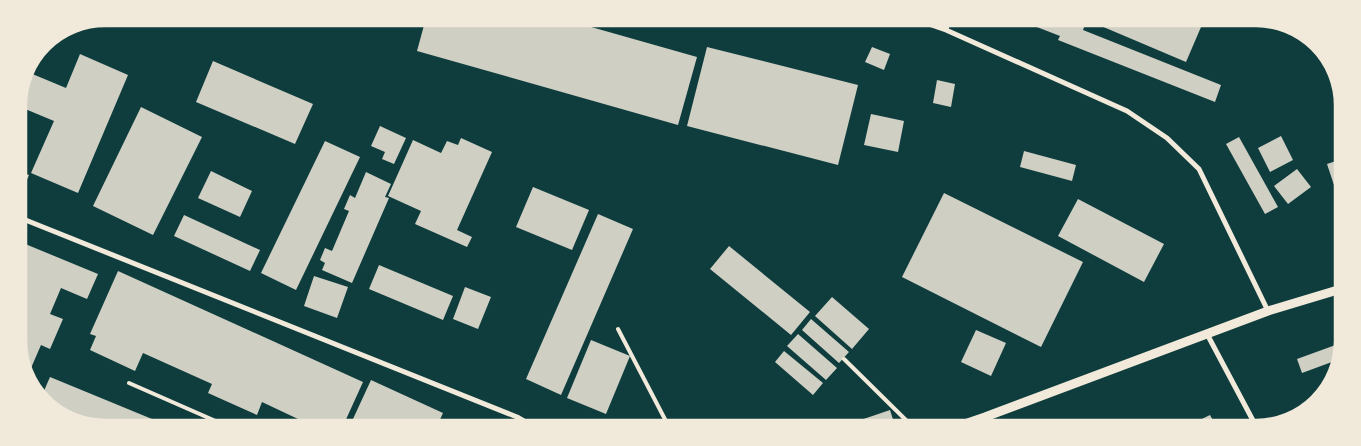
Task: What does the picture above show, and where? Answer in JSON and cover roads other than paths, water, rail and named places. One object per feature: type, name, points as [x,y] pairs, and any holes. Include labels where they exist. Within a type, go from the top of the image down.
[{"type":"street","points":[[934,26],[1127,111],[1167,138],[1199,169],[1268,311]]},
{"type":"street","points":[[26,220],[523,420]]},
{"type":"street","points":[[975,420],[1268,311],[1335,292]]},
{"type":"street","points":[[1207,334],[1253,420]]},
{"type":"lane","points":[[946,30],[948,26]]},
{"type":"lane","points":[[618,329],[665,420]]},
{"type":"lane","points":[[844,359],[906,420]]},
{"type":"lane","points":[[129,383],[213,420]]}]
